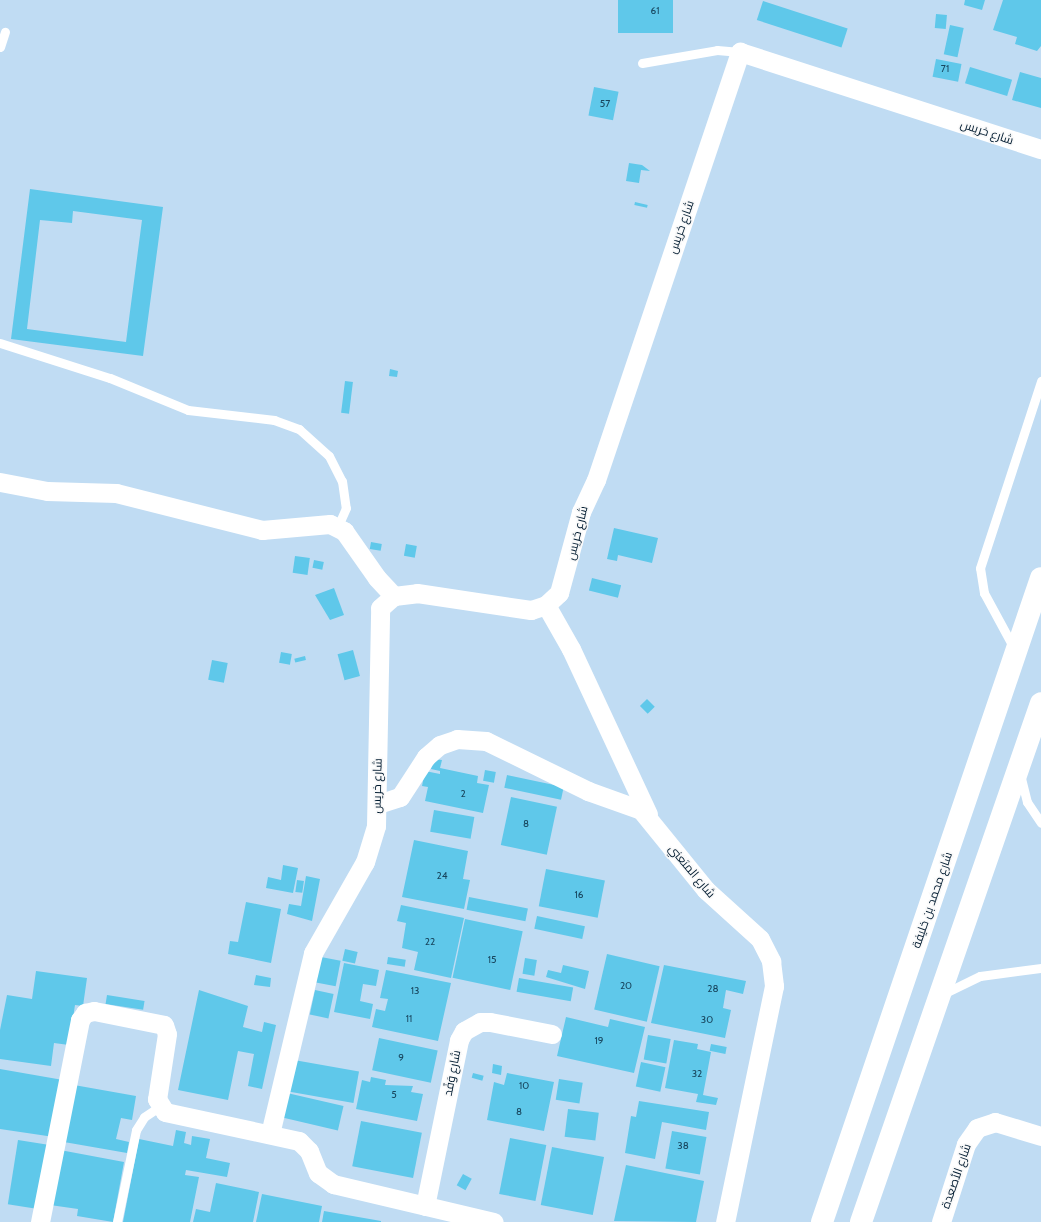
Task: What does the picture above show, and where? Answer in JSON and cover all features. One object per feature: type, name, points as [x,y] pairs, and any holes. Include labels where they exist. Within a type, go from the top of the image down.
[{"type":"highway","name":"شارع محمد بن خليفة","points":[[822,1222],[1017,653],[1041,578]]},
{"type":"highway","points":[[861,1222],[935,1002],[1022,763],[1041,703]]},
{"type":"street","name":"شارع خريس","points":[[546,604],[563,586],[581,512],[596,480],[740,52],[1041,149]]},
{"type":"street","points":[[0,482],[47,491],[116,493],[262,530],[292,530],[322,523],[338,526],[394,596],[436,594],[522,610],[546,604]]},
{"type":"street","name":"شارع خريس","points":[[270,1134],[313,953],[365,862],[373,840],[378,804],[378,614],[384,603],[394,596]]},
{"type":"street","name":"شارع المتعني","points":[[546,604],[575,656],[648,814],[694,876],[760,939],[774,974],[772,999],[726,1222]]},
{"type":"street","points":[[378,804],[400,797],[432,751],[448,741],[467,738],[486,741],[588,792],[648,814]]},
{"type":"street","points":[[40,1222],[80,1020],[85,1013],[94,1011],[158,1021],[164,1026],[167,1034],[157,1099],[159,1107],[169,1113],[270,1134],[305,1146],[318,1173],[333,1184],[436,1213],[494,1222]]},
{"type":"street","name":"شارع وَفْد","points":[[436,1213],[458,1040],[464,1031],[480,1022],[490,1022],[552,1034]]},
{"type":"street","name":"شارع الأصعدة","points":[[941,1222],[966,1144],[977,1128],[995,1122],[1041,1136]]},
{"type":"lane","points":[[0,47],[5,32]]},
{"type":"lane","points":[[642,63],[717,50],[740,52]]},
{"type":"lane","points":[[0,343],[110,378],[188,410],[274,420],[299,429],[329,456],[342,481],[346,508],[338,526]]},
{"type":"lane","points":[[1017,653],[984,594],[980,568],[1041,381]]},
{"type":"lane","points":[[1022,763],[1023,791],[1041,823]]},
{"type":"lane","points":[[935,1002],[967,980],[1041,968]]},
{"type":"lane","points":[[117,1222],[136,1130],[144,1117],[159,1107]]},
{"type":"building","points":[[618,0],[673,0],[673,33],[618,33]]},
{"type":"building","points":[[965,0],[985,0],[982,10],[964,5]]},
{"type":"building","points":[[1003,0],[1041,0],[1041,46],[1037,51],[1015,44],[1017,37],[993,30]]},
{"type":"building","points":[[763,1],[848,29],[841,48],[757,20]]},
{"type":"building","points":[[936,14],[947,15],[946,29],[935,28]]},
{"type":"building","points":[[950,25],[964,28],[957,57],[944,54]]},
{"type":"building","points":[[936,59],[962,64],[958,82],[933,77]]},
{"type":"building","points":[[970,67],[1012,80],[1007,96],[965,83]]},
{"type":"building","points":[[1020,72],[1041,78],[1041,108],[1012,100]]},
{"type":"building","points":[[594,87],[619,92],[613,120],[588,115]]},
{"type":"building","points":[[629,163],[642,165],[650,171],[641,170],[639,183],[626,181]]},
{"type":"building","points":[[30,189],[163,207],[143,356],[11,339]],"holes":[[[73,211],[142,220],[126,342],[27,329],[40,220],[72,223]]]},
{"type":"building","points":[[635,202],[648,205],[647,208],[634,205]]},
{"type":"building","points":[[390,369],[398,371],[397,377],[389,376]]},
{"type":"building","points":[[345,381],[353,382],[349,414],[341,413]]},
{"type":"building","points":[[614,528],[658,538],[652,563],[618,555],[617,561],[607,559]]},
{"type":"building","points":[[371,542],[382,544],[381,551],[370,549]]},
{"type":"building","points":[[406,544],[417,546],[415,558],[404,556]]},
{"type":"building","points":[[295,556],[310,558],[307,575],[293,573]]},
{"type":"building","points":[[314,560],[324,562],[322,570],[312,568]]},
{"type":"building","points":[[592,578],[621,585],[618,598],[589,591]]},
{"type":"building","points":[[334,588],[344,615],[330,620],[315,595]]},
{"type":"building","points":[[353,650],[360,676],[345,680],[338,654]]},
{"type":"building","points":[[281,652],[292,654],[290,665],[279,663]]},
{"type":"building","points":[[305,656],[306,660],[295,663],[294,659]]},
{"type":"building","points":[[212,660],[228,663],[224,683],[208,680]]},
{"type":"building","points":[[647,699],[655,707],[648,714],[640,706]]},
{"type":"building","points":[[433,759],[442,760],[440,768],[478,776],[477,783],[489,785],[483,813],[425,801],[428,787],[422,786],[425,771],[440,774],[440,771],[431,769]]},
{"type":"building","points":[[485,770],[496,772],[494,783],[483,781]]},
{"type":"building","points":[[507,775],[564,787],[561,800],[504,788]]},
{"type":"building","points":[[511,797],[557,807],[547,855],[501,845]]},
{"type":"building","points":[[434,810],[474,817],[471,839],[430,832]]},
{"type":"building","points":[[414,840],[468,851],[463,879],[470,880],[464,909],[402,897]]},
{"type":"building","points":[[283,865],[298,868],[293,893],[266,888],[268,877],[281,880]]},
{"type":"building","points":[[546,869],[605,880],[598,918],[539,906]]},
{"type":"building","points":[[306,876],[320,879],[312,921],[287,914],[289,904],[301,906]]},
{"type":"building","points":[[297,880],[304,881],[302,893],[295,892]]},
{"type":"building","points":[[469,897],[528,908],[525,921],[467,910]]},
{"type":"building","points":[[246,902],[281,909],[271,963],[228,954],[230,941],[238,942]]},
{"type":"building","points":[[401,905],[464,918],[451,978],[414,970],[418,952],[402,948],[406,923],[397,921]]},
{"type":"building","points":[[537,916],[585,926],[582,939],[534,929]]},
{"type":"building","points":[[465,919],[523,931],[510,990],[453,978]]},
{"type":"building","points":[[345,949],[358,952],[355,964],[342,961]]},
{"type":"building","points":[[607,954],[660,966],[647,1022],[594,1010]]},
{"type":"building","points":[[321,957],[341,961],[336,986],[316,983]]},
{"type":"building","points":[[388,957],[406,960],[405,967],[387,964]]},
{"type":"building","points":[[525,958],[537,960],[534,976],[522,974]]},
{"type":"building","points":[[344,963],[379,970],[376,986],[363,984],[360,1001],[373,1004],[370,1019],[334,1012]]},
{"type":"building","points":[[563,965],[589,971],[585,989],[546,977],[548,970],[561,973]]},
{"type":"building","points":[[664,965],[746,981],[743,994],[726,990],[723,1008],[731,1010],[725,1038],[651,1023]]},
{"type":"building","points":[[386,970],[451,983],[438,1041],[372,1027],[376,1009],[385,1011],[388,999],[380,998]]},
{"type":"building","points":[[36,971],[87,978],[83,1006],[75,1005],[69,1045],[54,1043],[51,1066],[0,1059],[0,1030],[7,995],[32,999]]},
{"type":"building","points":[[256,975],[271,978],[270,987],[254,985]]},
{"type":"building","points":[[519,978],[573,988],[571,1001],[517,992]]},
{"type":"building","points":[[199,990],[248,1006],[243,1027],[262,1032],[264,1022],[276,1025],[262,1089],[248,1086],[254,1054],[238,1051],[228,1100],[178,1090]]},
{"type":"building","points":[[315,990],[334,994],[328,1018],[310,1014]]},
{"type":"building","points":[[107,995],[145,1001],[143,1010],[106,1004]]},
{"type":"building","points":[[566,1017],[608,1027],[610,1019],[645,1027],[634,1073],[557,1056]]},
{"type":"building","points":[[648,1035],[671,1039],[666,1064],[644,1060]]},
{"type":"building","points":[[379,1038],[438,1050],[431,1083],[372,1070]]},
{"type":"building","points":[[674,1040],[698,1044],[697,1049],[711,1052],[703,1095],[718,1098],[716,1105],[696,1102],[698,1094],[665,1088]]},
{"type":"building","points":[[711,1044],[727,1047],[725,1054],[710,1051]]},
{"type":"building","points":[[294,1060],[359,1071],[353,1103],[288,1092]]},
{"type":"building","points":[[641,1062],[665,1067],[660,1092],[636,1086]]},
{"type":"building","points":[[493,1064],[502,1066],[501,1075],[492,1073]]},
{"type":"building","points":[[0,1069],[63,1080],[54,1137],[0,1129]]},
{"type":"building","points":[[473,1073],[484,1076],[482,1081],[472,1078]]},
{"type":"building","points":[[507,1073],[554,1082],[544,1131],[487,1120],[494,1082],[504,1085]]},
{"type":"building","points":[[371,1077],[386,1080],[385,1085],[413,1086],[411,1092],[423,1094],[417,1121],[356,1109],[362,1080],[370,1082]]},
{"type":"building","points":[[559,1079],[583,1083],[579,1103],[556,1100]]},
{"type":"building","points":[[74,1085],[136,1096],[132,1120],[121,1118],[116,1139],[129,1142],[127,1153],[64,1142]]},
{"type":"building","points":[[287,1093],[344,1106],[338,1130],[281,1117]]},
{"type":"building","points":[[639,1101],[709,1112],[706,1130],[662,1122],[655,1159],[625,1153],[631,1116],[636,1117]]},
{"type":"building","points":[[568,1109],[599,1113],[595,1141],[565,1137]]},
{"type":"building","points":[[361,1121],[422,1133],[413,1178],[352,1166]]},
{"type":"building","points":[[176,1130],[186,1132],[184,1143],[191,1145],[192,1136],[210,1139],[206,1158],[230,1163],[227,1177],[186,1170],[185,1175],[199,1177],[190,1222],[123,1222],[139,1139],[173,1146]]},
{"type":"building","points":[[672,1131],[706,1137],[700,1175],[665,1168]]},
{"type":"building","points":[[510,1138],[546,1145],[535,1201],[499,1194]]},
{"type":"building","points":[[18,1140],[50,1145],[39,1209],[8,1204]]},
{"type":"building","points":[[552,1147],[604,1157],[593,1215],[541,1205]]},
{"type":"building","points":[[60,1150],[124,1162],[113,1222],[77,1216],[78,1209],[50,1205]]},
{"type":"building","points":[[626,1165],[704,1181],[696,1222],[614,1221]]},
{"type":"building","points":[[463,1174],[472,1179],[465,1190],[457,1185]]},
{"type":"building","points":[[216,1183],[259,1192],[253,1222],[193,1222],[196,1209],[210,1212]]},
{"type":"building","points":[[262,1194],[322,1206],[319,1222],[256,1222]]},
{"type":"building","points":[[324,1211],[381,1221],[381,1222],[322,1222]]}]
